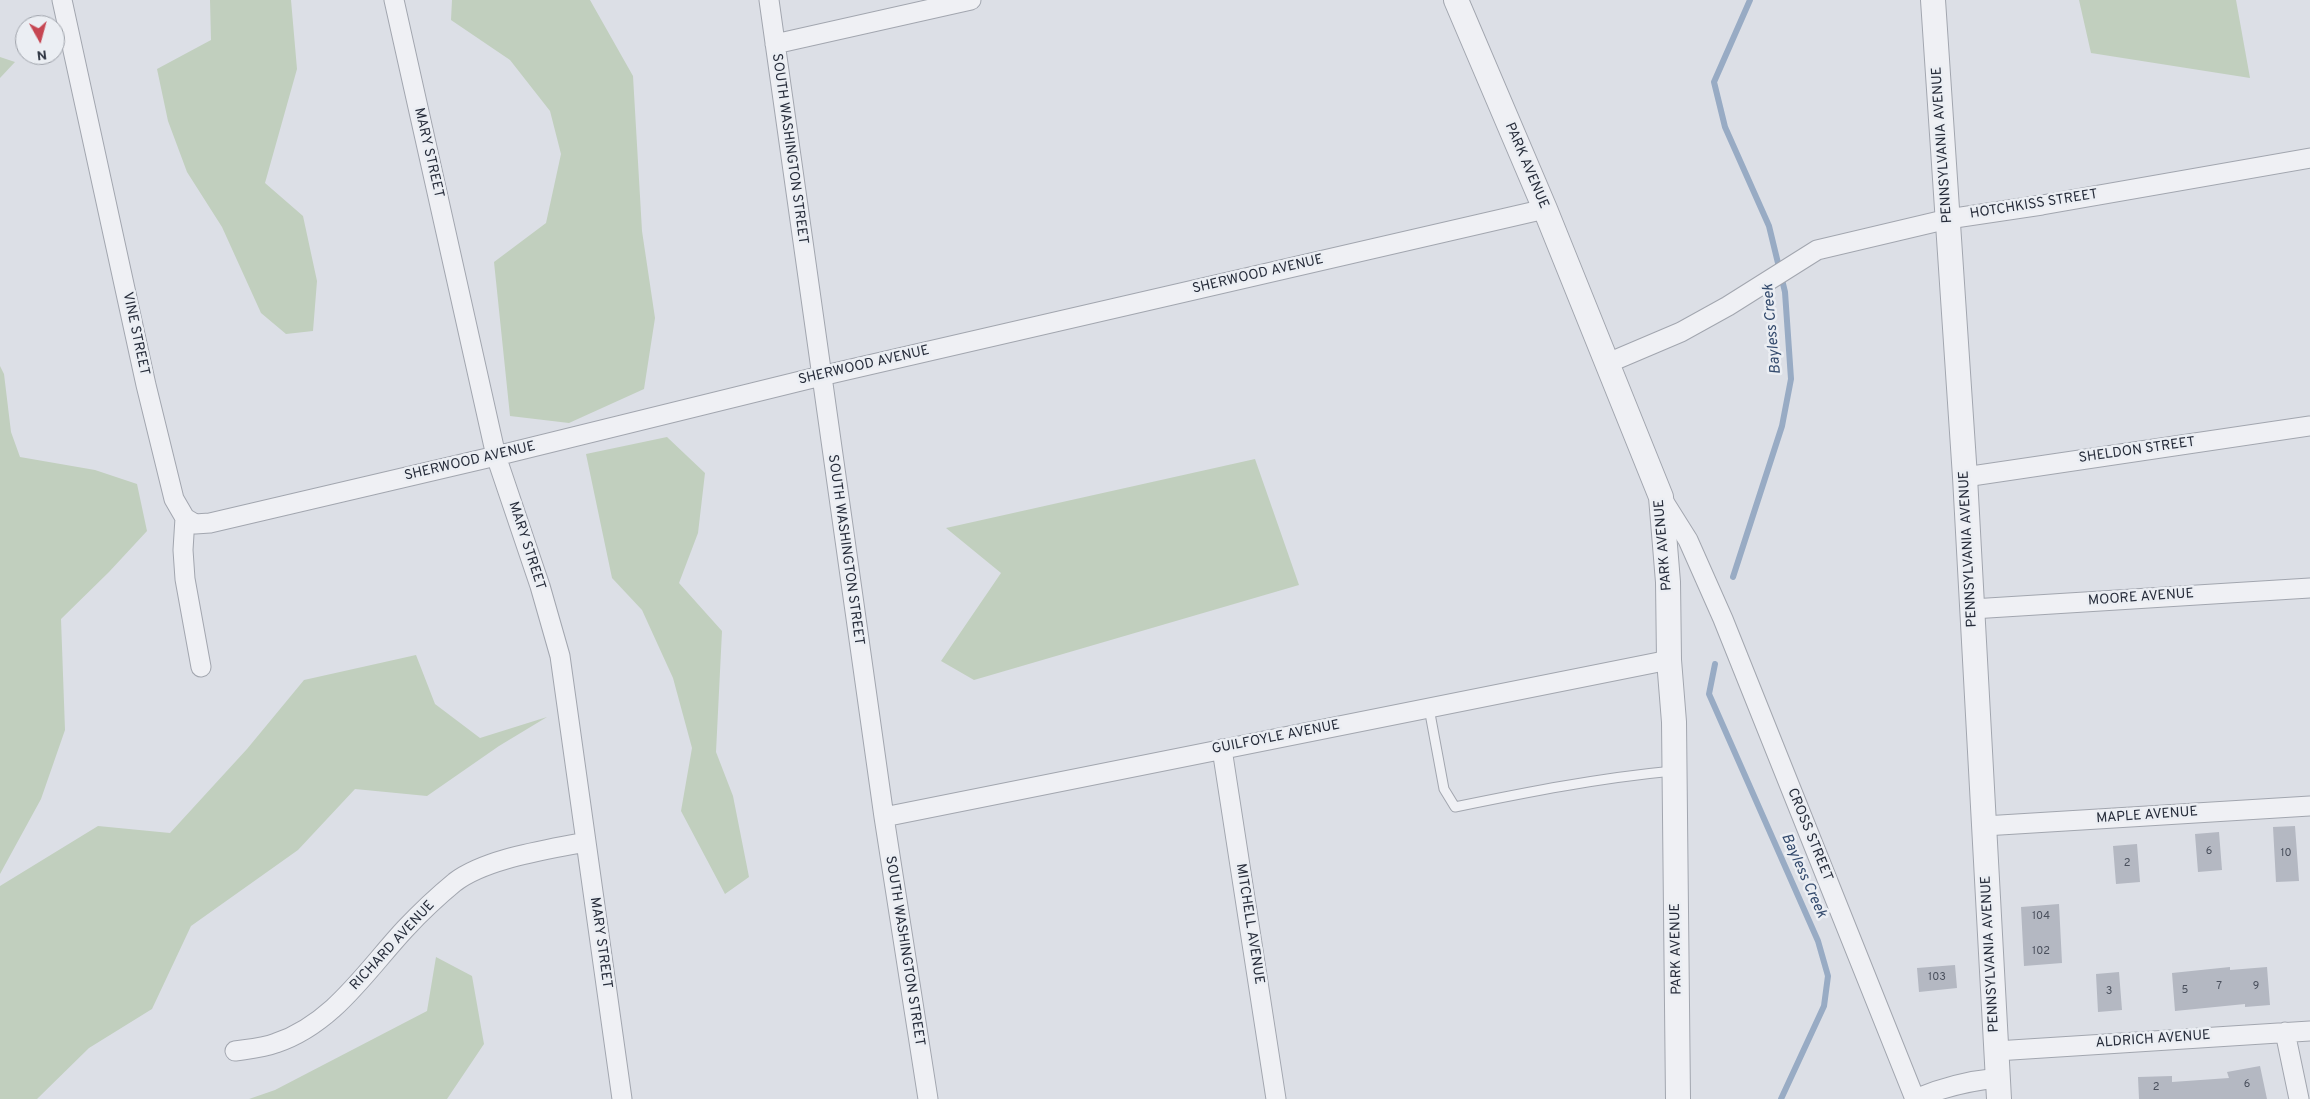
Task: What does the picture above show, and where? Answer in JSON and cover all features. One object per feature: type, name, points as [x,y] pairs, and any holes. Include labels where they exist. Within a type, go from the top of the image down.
[{"type":"street","name":"VINE STREET","points":[[62,0],[146,385],[174,499],[185,518]]},
{"type":"street","name":"MARY STREET","points":[[394,0],[496,456],[540,586],[560,656],[622,1099]]},
{"type":"street","name":"SOUTH WASHINGTON STREET","points":[[769,0],[884,817],[928,1099]]},
{"type":"street","points":[[775,44],[970,0]]},
{"type":"street","name":"PARK AVENUE","points":[[1456,0],[1545,209],[1661,497],[1668,582],[1669,660],[1674,722],[1678,1099]]},
{"type":"street","name":"PENNSYLVANIA AVENUE","points":[[1933,0],[1972,609],[1998,1089]]},
{"type":"street","name":"HOTCHKISS STREET","points":[[1608,363],[1681,332],[1817,250],[1948,219],[2042,205],[2310,158]]},
{"type":"street","name":"SHERWOOD AVENUE","points":[[185,518],[195,524],[210,523],[496,456],[821,376],[1545,209]]},
{"type":"street","name":"SHELDON STREET","points":[[1964,477],[2310,426]]},
{"type":"street","name":"CROSS STREET","points":[[1661,497],[1688,540],[1723,619],[1915,1099],[1942,1087],[1968,1080],[1998,1089]]},
{"type":"street","points":[[185,518],[183,550],[185,579],[201,667]]},
{"type":"street","name":"MOORE AVENUE","points":[[1972,609],[2310,588]]},
{"type":"street","name":"GUILFOYLE AVENUE","points":[[884,817],[1669,660]]},
{"type":"street","name":"MITCHELL AVENUE","points":[[1222,750],[1276,1099]]},
{"type":"street","name":"MAPLE AVENUE","points":[[1984,826],[2310,806]]},
{"type":"street","name":"RICHARD AVENUE","points":[[235,1051],[275,1044],[305,1030],[334,1008],[360,983],[413,922],[456,882],[473,871],[526,854],[585,842]]},
{"type":"street","name":"ALDRICH AVENUE","points":[[1996,1050],[2310,1030]]},
{"type":"street","points":[[2285,1032],[2299,1099]]},
{"type":"lane","points":[[1429,708],[1444,789],[1455,807],[1614,776],[1674,771]]},
{"type":"green space","points":[[210,0],[291,0],[297,69],[265,183],[303,216],[317,281],[313,331],[286,334],[261,313],[222,227],[187,172],[168,121],[157,69],[211,40]]},
{"type":"green space","points":[[452,0],[590,0],[633,76],[642,231],[655,318],[644,389],[569,423],[510,416],[494,262],[546,223],[561,154],[550,111],[510,60],[451,20]]},
{"type":"green space","points":[[2079,0],[2236,0],[2250,78],[2091,53]]},
{"type":"green space","points":[[0,57],[15,62],[0,78]]},
{"type":"green space","points":[[0,366],[4,374],[11,432],[20,457],[95,470],[137,484],[147,531],[61,619],[65,730],[41,799],[0,874]]},
{"type":"green space","points":[[667,437],[705,473],[698,533],[679,583],[722,631],[716,752],[733,796],[749,877],[725,894],[681,811],[692,748],[673,678],[642,610],[612,578],[586,454]]},
{"type":"green space","points":[[1255,459],[1299,585],[974,680],[941,661],[1001,573],[946,528]]},
{"type":"green space","points":[[416,655],[435,704],[480,738],[547,717],[499,746],[427,796],[355,789],[298,850],[191,926],[152,1009],[89,1048],[37,1099],[0,1099],[0,886],[98,826],[170,833],[247,749],[304,680]]},
{"type":"green space","points":[[436,957],[472,976],[484,1044],[447,1099],[249,1099],[275,1090],[427,1011]]},
{"type":"building","points":[[2295,826],[2299,881],[2276,882],[2273,827]]},
{"type":"building","points":[[2219,832],[2222,870],[2198,872],[2195,834]]},
{"type":"building","points":[[2137,844],[2140,882],[2116,884],[2113,846]]},
{"type":"building","points":[[2059,904],[2062,963],[2024,966],[2021,907]]},
{"type":"building","points":[[1955,965],[1957,988],[1919,992],[1917,968]]},
{"type":"building","points":[[2230,967],[2230,970],[2267,967],[2270,1005],[2245,1007],[2245,1004],[2175,1011],[2172,973]]},
{"type":"building","points":[[2119,972],[2122,1010],[2098,1012],[2096,974]]},
{"type":"building","points":[[2260,1066],[2267,1099],[2139,1099],[2138,1077],[2172,1076],[2172,1082],[2229,1078],[2227,1072]]},
{"type":"waterway","name":"Bayless Creek","points":[[1733,577],[1782,426],[1791,379],[1785,292],[1769,226],[1725,127],[1714,82],[1750,0]]},
{"type":"waterway","name":"Bayless Creek","points":[[1715,664],[1709,694],[1818,941],[1828,976],[1824,1006],[1781,1099]]}]
